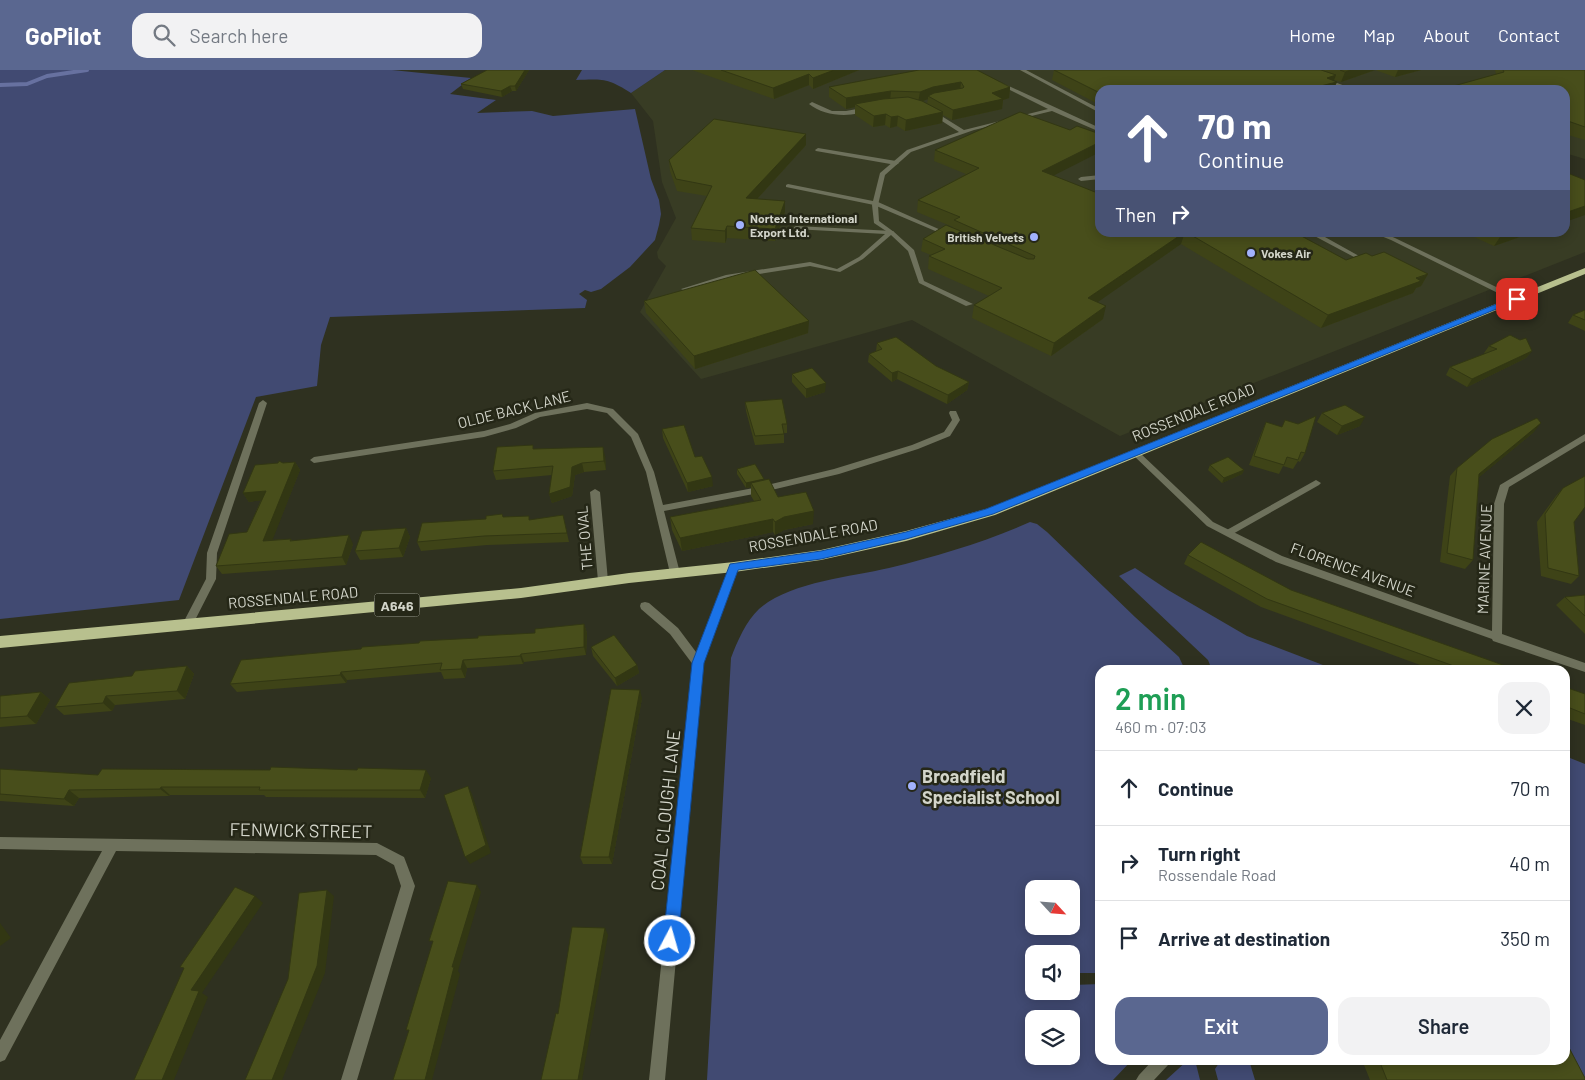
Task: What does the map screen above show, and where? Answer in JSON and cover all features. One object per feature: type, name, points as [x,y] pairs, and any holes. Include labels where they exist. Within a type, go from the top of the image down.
[{"type":"highway","name":"ROSSENDALE ROAD","points":[[0,642],[521,593],[821,555],[906,536],[990,512],[1585,271]]},
{"type":"street","points":[[1022,70],[1095,108]]},
{"type":"street","points":[[1297,70],[1339,85]]},
{"type":"street","points":[[992,79],[1095,128]]},
{"type":"street","points":[[812,104],[819,109],[831,113],[845,113],[872,108]]},
{"type":"street","points":[[969,304],[921,282],[911,250],[891,232],[876,222],[876,203],[882,174],[909,152],[964,132],[1053,109]]},
{"type":"street","points":[[928,110],[964,132]]},
{"type":"street","points":[[818,150],[896,163]]},
{"type":"street","points":[[1081,180],[1095,178]]},
{"type":"street","points":[[788,186],[876,203],[956,238]]},
{"type":"street","points":[[796,228],[891,232]]},
{"type":"street","points":[[685,289],[726,277],[810,264],[819,265],[838,272],[868,253],[891,232]]},
{"type":"street","points":[[1320,237],[1356,256]]},
{"type":"street","points":[[1388,237],[1517,299]]},
{"type":"street","points":[[187,625],[211,579],[212,553],[263,403]]},
{"type":"street","name":"OLDE BACK LANE","points":[[314,460],[484,434],[513,426],[538,415],[587,406],[610,411],[635,436],[650,472],[675,573]]},
{"type":"street","points":[[660,508],[758,490],[820,476],[914,447],[947,434],[956,420],[954,413]]},
{"type":"street","name":"MARINE AVENUE","points":[[1497,638],[1499,504],[1505,485],[1585,437]]},
{"type":"street","name":"FLORENCE AVENUE","points":[[1136,454],[1210,524],[1280,559],[1585,668]]},
{"type":"street","points":[[1228,533],[1316,483]]},
{"type":"street","name":"THE OVAL","points":[[596,492],[603,582]]},
{"type":"street","name":"COAL CLOUGH LANE","points":[[657,1080],[698,663],[734,567]]},
{"type":"street","points":[[645,606],[674,630],[698,663]]},
{"type":"street","name":"FENWICK STREET","points":[[0,843],[377,849],[399,861],[408,886],[349,1080]]},
{"type":"street","points":[[0,1055],[112,846]]},
{"type":"street","points":[[1144,1080],[1158,1065]]},
{"type":"shaded area","points":[[0,70],[392,70],[471,78],[450,94],[496,100],[477,113],[532,111],[553,116],[635,109],[651,179],[659,200],[661,214],[659,225],[655,240],[630,267],[601,289],[591,292],[585,290],[579,294],[587,300],[585,308],[330,317],[321,345],[317,386],[256,397],[179,600],[0,619]]},
{"type":"shaded area","points":[[582,70],[665,70],[631,93],[605,80],[576,80]]},
{"type":"shaded area","points":[[665,70],[1585,70],[1585,159],[1570,154],[1570,85],[1095,85],[1095,237],[1570,237],[1570,184],[1585,190],[1585,252],[1120,436],[912,320],[701,379],[640,312],[666,266],[658,258],[657,252],[676,218],[662,182],[653,121],[631,93]]},
{"type":"shaded area","name":"Broadfield Specialist School","points":[[1030,522],[1037,524],[1179,657],[1183,665],[1095,665],[1095,973],[1080,973],[1080,945],[1025,945],[1025,1000],[1080,1000],[1080,985],[1095,984],[1095,1065],[1127,1065],[1113,1080],[707,1080],[731,658],[742,632],[759,609],[787,592],[821,582],[925,559],[961,548]]},
{"type":"shaded area","points":[[1135,568],[1168,590],[1247,636],[1323,665],[1210,665],[1208,660],[1119,576]]},
{"type":"shaded area","points":[[1570,758],[1585,764],[1585,1080],[1570,1065]]},
{"type":"shaded area","points":[[1182,1065],[1196,1065],[1200,1080],[1166,1080]]},
{"type":"shaded area","points":[[1218,1065],[1250,1065],[1255,1080],[1218,1080],[1215,1069]]},
{"type":"building","points":[[487,70],[525,70],[515,86],[510,86],[501,91],[461,84]]},
{"type":"building","points":[[721,70],[834,70],[813,78],[809,74],[773,88]]},
{"type":"building","points":[[919,70],[977,70],[1010,87],[992,93],[1003,99],[953,110],[928,96],[934,93],[963,88],[961,82],[933,87],[920,92],[891,91],[846,98],[829,87]]},
{"type":"building","points":[[1054,70],[1321,70],[1336,75],[1327,78],[1337,82],[1325,85],[1095,85],[1095,90]]},
{"type":"building","points":[[1503,70],[1585,70],[1585,127],[1570,122],[1570,85],[1457,85],[1504,72]]},
{"type":"building","points":[[908,97],[922,101],[943,112],[906,120],[898,116],[891,117],[886,114],[874,116],[855,104],[883,99]]},
{"type":"building","points":[[1020,112],[1070,130],[1077,126],[1095,132],[1095,144],[1042,171],[1095,192],[1095,237],[1178,237],[1088,298],[1106,306],[1054,343],[974,305],[1002,288],[929,256],[945,249],[923,239],[946,225],[1028,259],[1034,259],[1035,256],[954,220],[960,217],[918,200],[979,168],[935,150]]},
{"type":"building","points":[[714,119],[806,134],[746,198],[785,201],[775,229],[727,226],[725,231],[691,228],[712,186],[676,179],[669,160]]},
{"type":"building","points":[[1570,174],[1585,180],[1585,206],[1570,211]]},
{"type":"building","points":[[1195,237],[1303,237],[1346,260],[1366,253],[1372,256],[1384,252],[1428,274],[1416,278],[1421,281],[1328,315]]},
{"type":"building","points":[[755,270],[809,321],[694,356],[644,301]]},
{"type":"building","points":[[1585,310],[1585,320],[1573,315]]},
{"type":"building","points":[[1510,335],[1520,340],[1526,338],[1532,351],[1472,379],[1450,367],[1497,349],[1489,346]]},
{"type":"building","points":[[896,337],[936,366],[969,382],[948,395],[898,371],[892,373],[869,354],[882,349],[877,343]]},
{"type":"building","points":[[812,368],[826,383],[806,389],[792,374]]},
{"type":"building","points":[[782,399],[787,424],[782,424],[784,434],[755,436],[745,402]]},
{"type":"building","points":[[1345,405],[1365,417],[1342,426],[1322,413]]},
{"type":"building","points":[[1316,416],[1305,453],[1301,452],[1298,460],[1287,457],[1284,465],[1254,456],[1266,422],[1282,427],[1285,420],[1298,424]]},
{"type":"building","points":[[1537,418],[1541,423],[1479,474],[1473,560],[1447,553],[1457,468],[1492,439]]},
{"type":"building","points":[[684,425],[695,457],[702,456],[712,477],[687,483],[662,429]]},
{"type":"building","points":[[533,445],[533,449],[603,447],[604,461],[582,463],[572,467],[570,487],[549,494],[553,466],[493,471],[497,447]]},
{"type":"building","points":[[1228,457],[1244,470],[1224,478],[1210,465]]},
{"type":"building","points":[[279,461],[283,463],[295,462],[263,541],[291,539],[290,541],[349,535],[342,557],[216,566],[229,534],[247,532],[266,491],[243,493],[255,465],[278,463]]},
{"type":"building","points":[[755,464],[764,479],[746,483],[737,469]]},
{"type":"building","points":[[1585,476],[1585,507],[1574,522],[1579,576],[1548,568],[1545,514],[1563,488]]},
{"type":"building","points":[[769,479],[778,497],[806,492],[814,511],[784,517],[775,522],[773,519],[680,538],[670,517],[761,500],[751,483]]},
{"type":"building","points":[[502,514],[503,517],[529,516],[529,520],[563,515],[567,533],[484,536],[417,542],[422,523],[486,519],[486,516]]},
{"type":"building","points":[[406,528],[399,548],[355,551],[362,531]]},
{"type":"building","points":[[1201,542],[1291,590],[1503,665],[1451,665],[1267,599],[1188,555]]},
{"type":"building","points":[[1585,595],[1585,616],[1565,597]]},
{"type":"building","points":[[584,624],[584,647],[521,654],[520,656],[463,660],[461,669],[440,670],[442,663],[341,672],[340,675],[230,684],[241,660],[419,643],[420,641],[535,633],[535,629]]},
{"type":"building","points":[[614,635],[637,665],[615,678],[591,647]]},
{"type":"building","points":[[187,666],[177,691],[106,696],[103,703],[55,707],[69,683],[132,676],[135,671]]},
{"type":"building","points":[[611,689],[640,690],[609,857],[580,857]]},
{"type":"building","points":[[1570,689],[1585,694],[1585,714],[1570,708]]},
{"type":"building","points":[[41,692],[27,716],[0,718],[0,696]]},
{"type":"building","points":[[271,767],[426,770],[420,790],[259,790],[260,787],[161,787],[160,789],[69,790],[64,799],[0,794],[0,769],[98,775],[102,769],[270,770]]},
{"type":"building","points":[[468,786],[486,845],[465,857],[444,795]]},
{"type":"building","points":[[448,881],[477,885],[452,967],[454,967],[425,1080],[393,1080],[409,1030],[406,1030],[433,941],[429,941]]},
{"type":"building","points":[[235,887],[255,896],[191,990],[199,991],[162,1080],[134,1080],[184,968],[180,967]]},
{"type":"building","points":[[327,890],[317,966],[272,1080],[245,1080],[288,979],[299,893]]},
{"type":"building","points":[[572,927],[605,928],[578,1080],[541,1080],[556,1013],[558,1014]]},
{"type":"building","points":[[1570,1050],[1585,1078],[1585,1080],[1387,1080],[1381,1065],[1570,1065]]},
{"type":"waterway","points":[[0,85],[27,84],[47,76],[87,70]]},
{"type":"place","name":"Nortex International Export Ltd.","points":[[740,225]]},
{"type":"place","name":"British Velvets","points":[[1034,237]]},
{"type":"place","name":"Vokes Air","points":[[1251,253]]},
{"type":"place","name":"Broadfield Specialist School","points":[[912,786]]},
{"type":"route","points":[[670,941],[698,663],[734,567],[821,555],[906,536],[990,512],[1517,299]]}]
